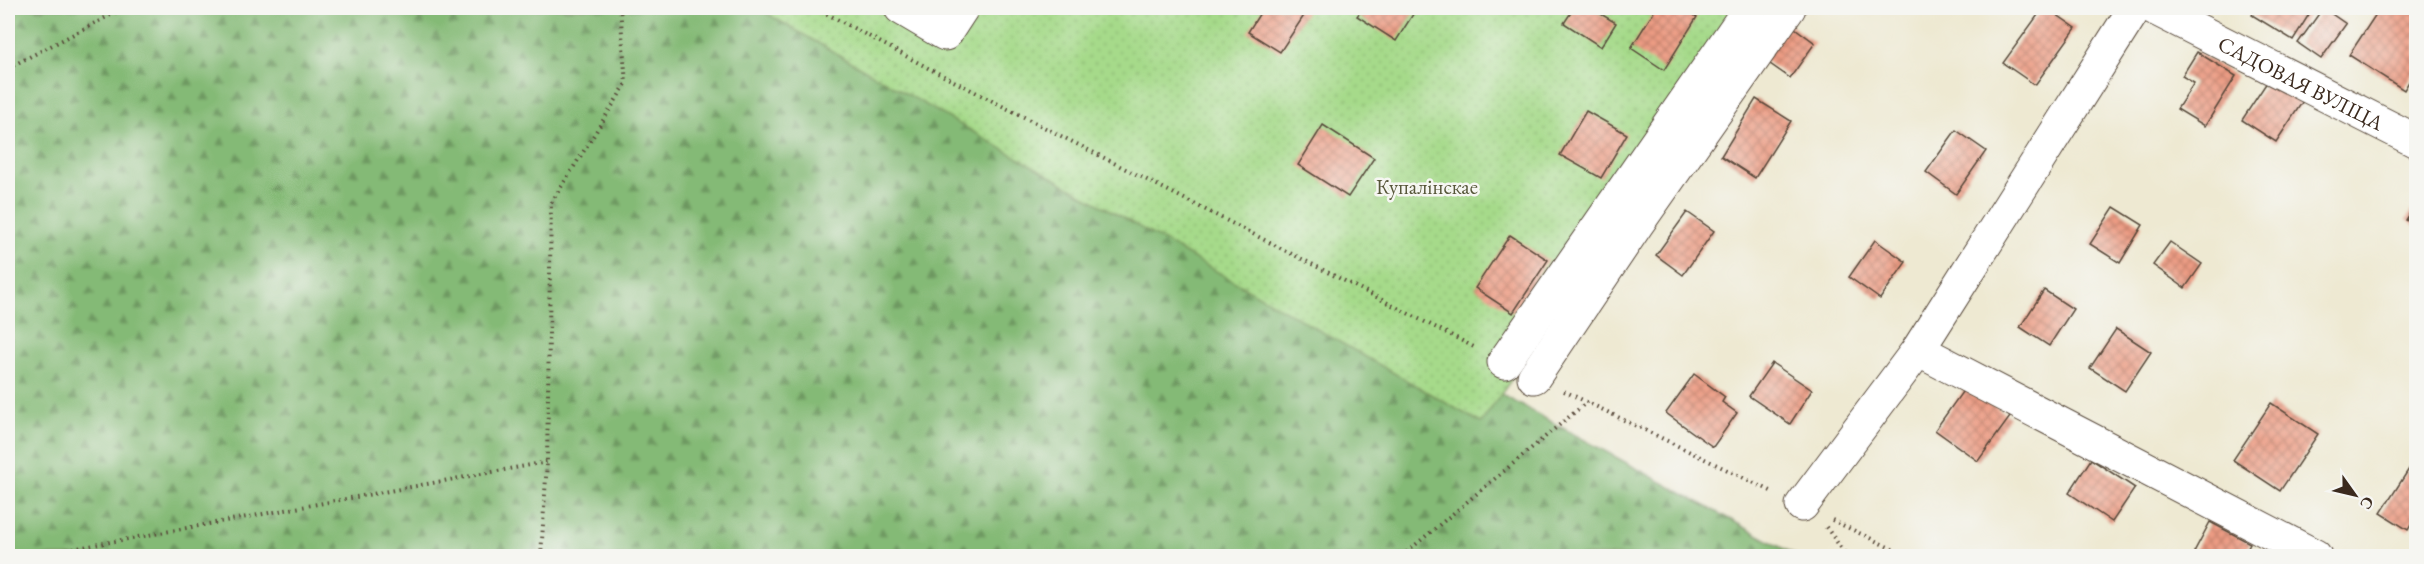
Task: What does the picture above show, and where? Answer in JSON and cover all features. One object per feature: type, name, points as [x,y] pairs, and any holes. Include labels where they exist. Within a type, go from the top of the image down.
[{"type":"street","points":[[901,8],[953,21]]},
{"type":"street","points":[[1504,362],[1750,8]]},
{"type":"street","points":[[1534,377],[1637,224],[1789,8]]},
{"type":"street","points":[[1808,508],[1918,350],[2135,8]]},
{"type":"street","name":"САДОВАЯ ВУЛІЦА","points":[[2154,8],[2416,141]]},
{"type":"street","points":[[1918,350],[2315,556]]},
{"type":"path","points":[[8,68],[124,8]]},
{"type":"path","points":[[541,556],[547,462],[551,203],[626,84],[620,8]]},
{"type":"path","points":[[816,8],[930,69],[1504,362]]},
{"type":"path","points":[[1534,377],[1907,556]]},
{"type":"path","points":[[1402,556],[1587,402]]},
{"type":"path","points":[[53,556],[67,550],[547,462]]},
{"type":"path","points":[[1808,508],[1847,556]]},
{"type":"path","points":[[67,550],[83,556]]},
{"type":"green space","points":[[8,8],[794,8],[1797,556],[8,556]]},
{"type":"green space","name":"Купалінскае","points":[[757,8],[1770,8],[1481,423]]},
{"type":"building","points":[[1263,8],[1309,8],[1280,52],[1248,32]]},
{"type":"building","points":[[1363,8],[1417,8],[1396,41],[1357,16]]},
{"type":"building","points":[[1574,8],[1591,8],[1616,23],[1601,47],[1564,23]]},
{"type":"building","points":[[1656,8],[1681,8],[1697,17],[1664,70],[1631,48]]},
{"type":"building","points":[[2043,8],[2047,8],[2076,28],[2035,85],[2003,63]]},
{"type":"building","points":[[2256,8],[2313,8],[2293,40],[2252,15]]},
{"type":"building","points":[[2323,8],[2346,24],[2321,59],[2298,43]]},
{"type":"building","points":[[2380,8],[2416,8],[2416,70],[2404,90],[2349,55]]},
{"type":"building","points":[[1788,23],[1815,43],[1790,78],[1763,59]]},
{"type":"building","points":[[2197,52],[2236,76],[2205,126],[2177,109],[2194,83],[2182,76]]},
{"type":"building","points":[[2269,79],[2303,101],[2276,142],[2242,120]]},
{"type":"building","points":[[1756,99],[1791,121],[1755,178],[1721,156]]},
{"type":"building","points":[[1586,111],[1627,134],[1601,178],[1560,155]]},
{"type":"building","points":[[1323,125],[1374,158],[1348,197],[1298,165]]},
{"type":"building","points":[[1956,130],[1986,151],[1956,194],[1926,172]]},
{"type":"building","points":[[2416,203],[2416,227],[2406,220]]},
{"type":"building","points":[[2114,207],[2143,225],[2120,263],[2090,244]]},
{"type":"building","points":[[1687,212],[1714,231],[1683,275],[1656,255]]},
{"type":"building","points":[[1510,235],[1548,260],[1513,313],[1475,288]]},
{"type":"building","points":[[1875,240],[1906,262],[1880,299],[1849,277]]},
{"type":"building","points":[[2170,242],[2202,264],[2185,288],[2153,265]]},
{"type":"building","points":[[2044,290],[2073,309],[2049,346],[2020,327]]},
{"type":"building","points":[[2116,329],[2151,352],[2125,391],[2090,368]]},
{"type":"building","points":[[1772,363],[1812,390],[1790,424],[1749,396]]},
{"type":"building","points":[[1694,374],[1725,397],[1722,402],[1737,413],[1713,447],[1666,413]]},
{"type":"building","points":[[1967,385],[2010,417],[1978,461],[1935,430]]},
{"type":"building","points":[[2271,403],[2318,434],[2280,491],[2233,460]]},
{"type":"building","points":[[2091,459],[2135,488],[2112,522],[2069,493]]},
{"type":"building","points":[[2414,461],[2416,462],[2416,516],[2408,530],[2381,513]]},
{"type":"building","points":[[2210,522],[2250,543],[2243,556],[2203,556],[2194,552]]}]
